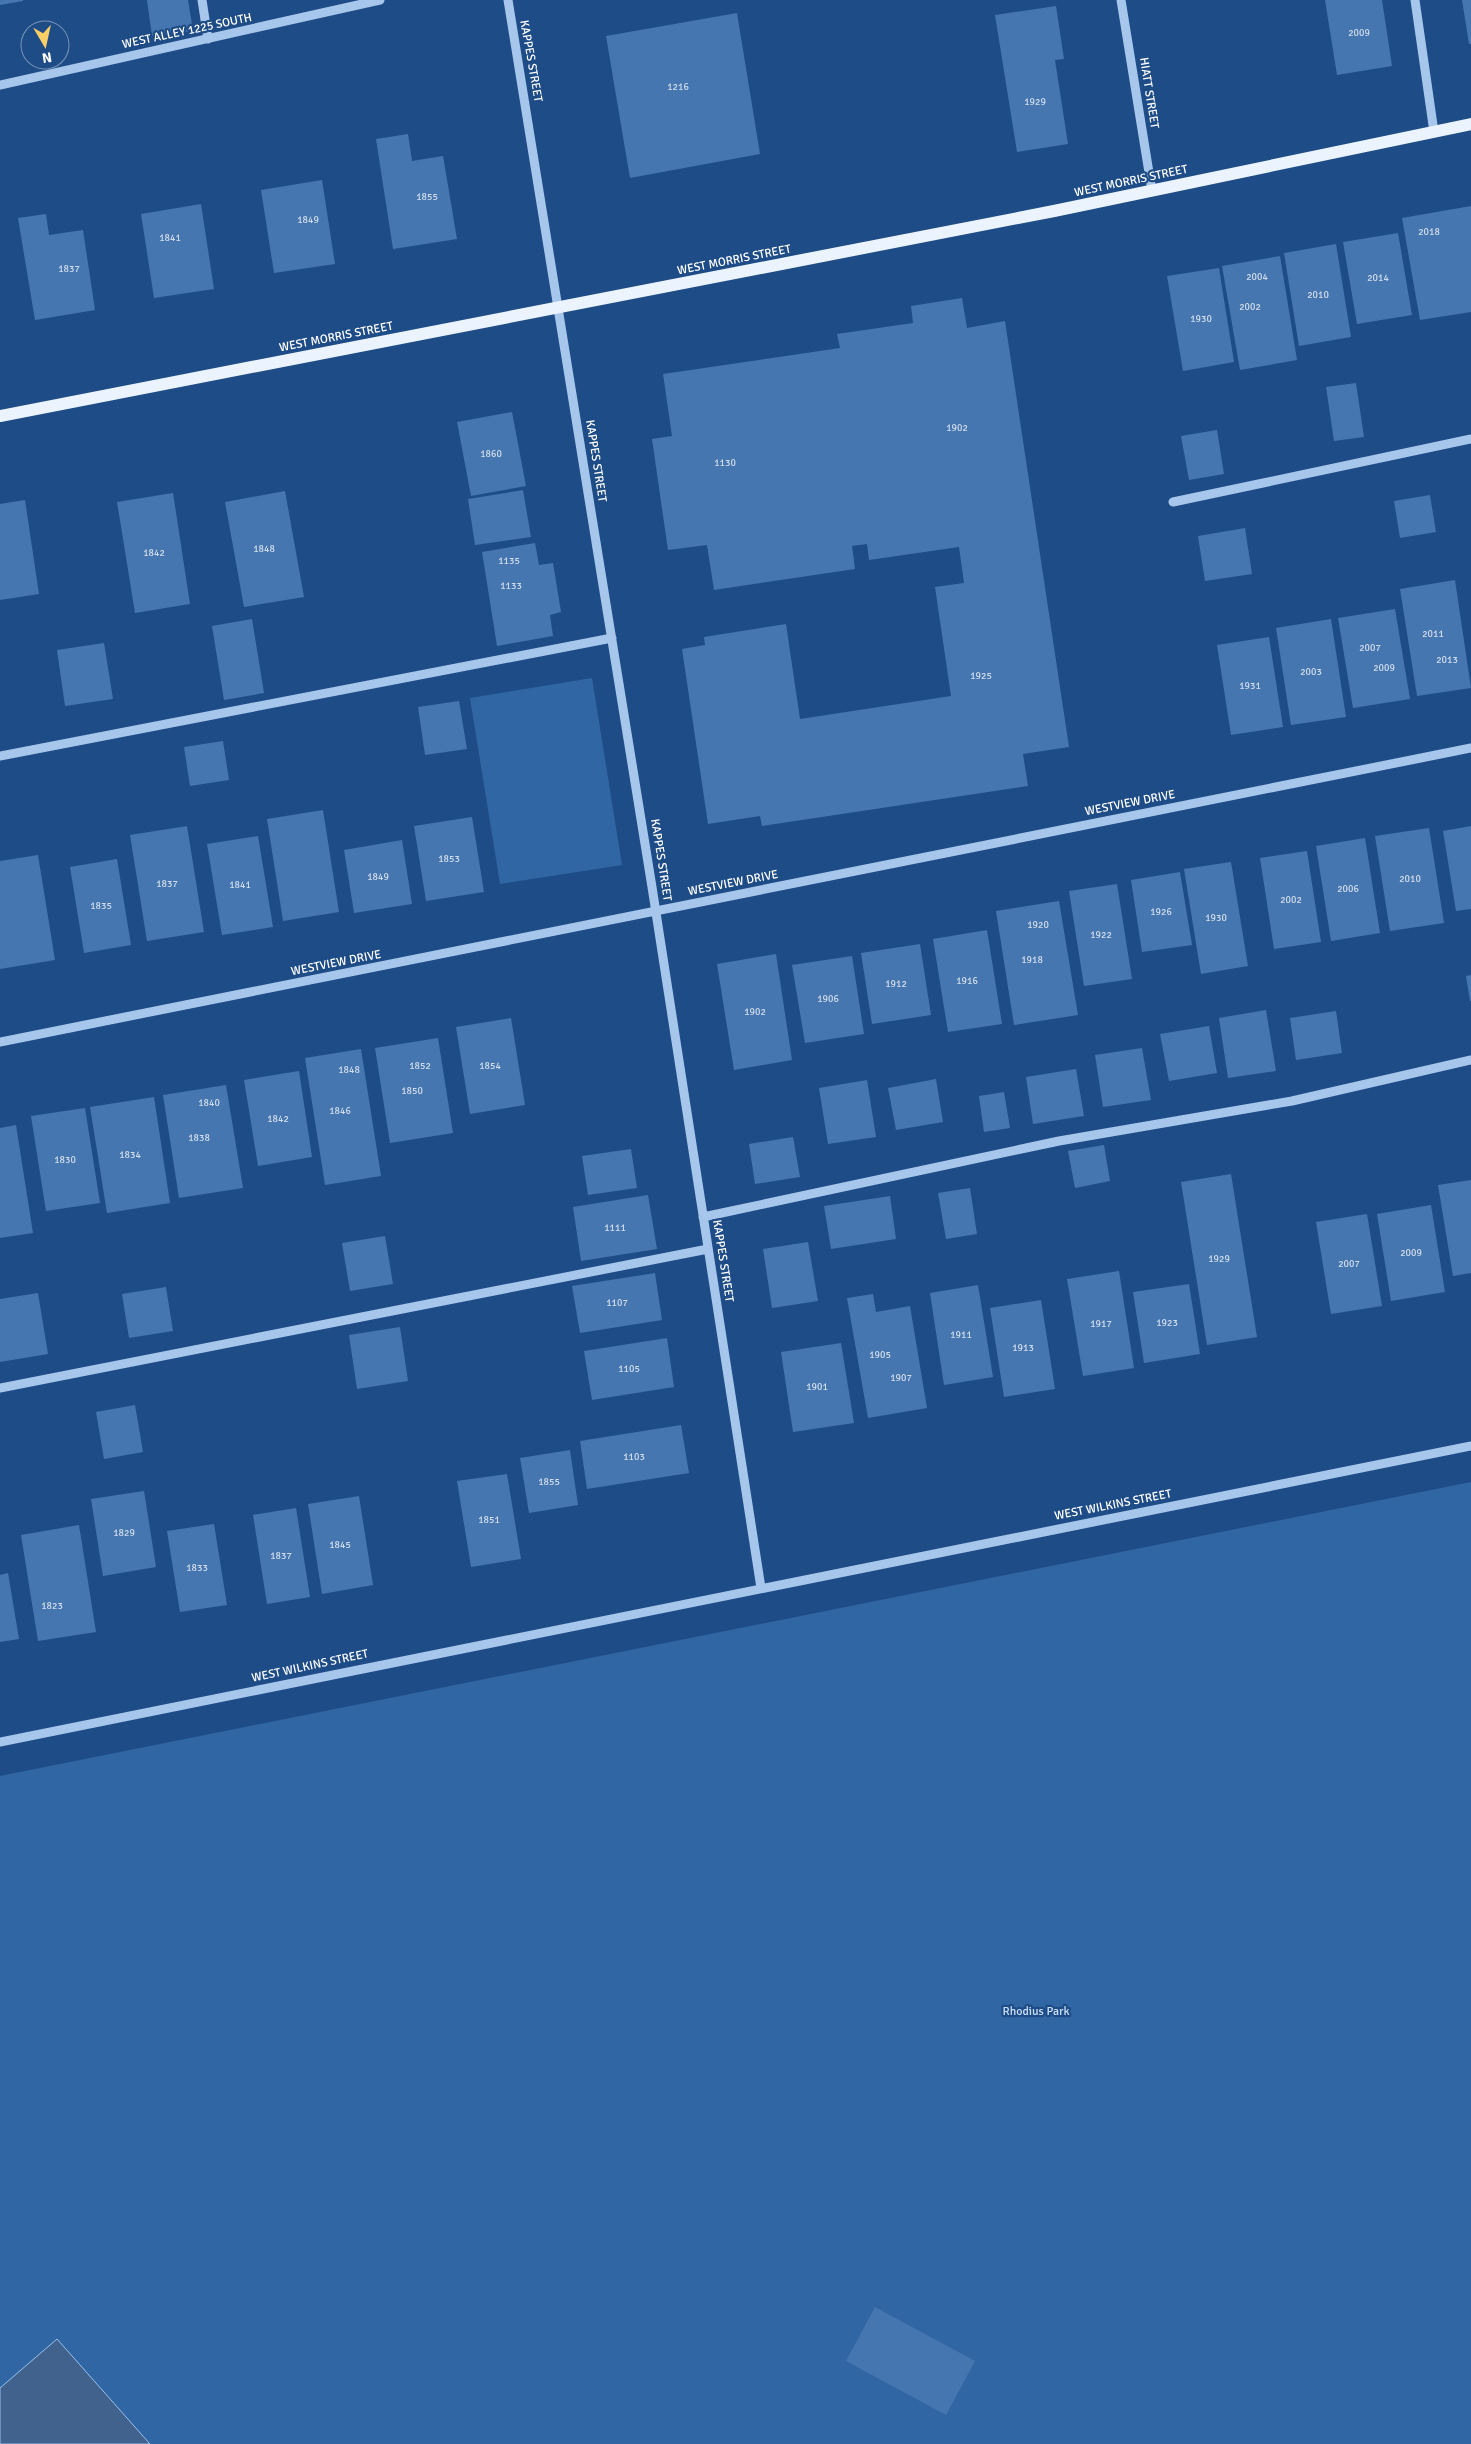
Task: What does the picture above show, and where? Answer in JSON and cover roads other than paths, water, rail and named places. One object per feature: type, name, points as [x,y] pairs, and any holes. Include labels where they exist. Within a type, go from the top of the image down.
[{"type":"main road","name":"WEST MORRIS STREET","points":[[0,416],[1152,191],[1471,124]]},
{"type":"street","points":[[202,0],[208,39]]},
{"type":"street","name":"WEST ALLEY 1225 SOUTH","points":[[0,85],[380,0]]},
{"type":"street","name":"KAPPES STREET","points":[[508,0],[656,911],[761,1588]]},
{"type":"street","name":"HIATT STREET","points":[[1121,0],[1152,191]]},
{"type":"street","points":[[1415,0],[1434,132]]},
{"type":"street","points":[[1173,502],[1471,439]]},
{"type":"street","points":[[0,756],[612,638]]},
{"type":"street","name":"WESTVIEW DRIVE","points":[[0,1042],[1471,748]]},
{"type":"street","points":[[704,1216],[1059,1141],[1292,1101],[1471,1060]]},
{"type":"street","points":[[0,1388],[708,1249]]},
{"type":"street","name":"WEST WILKINS STREET","points":[[0,1742],[1471,1446]]},
{"type":"park label","name":"Rhodius Park","points":[[1036,2011]]}]
